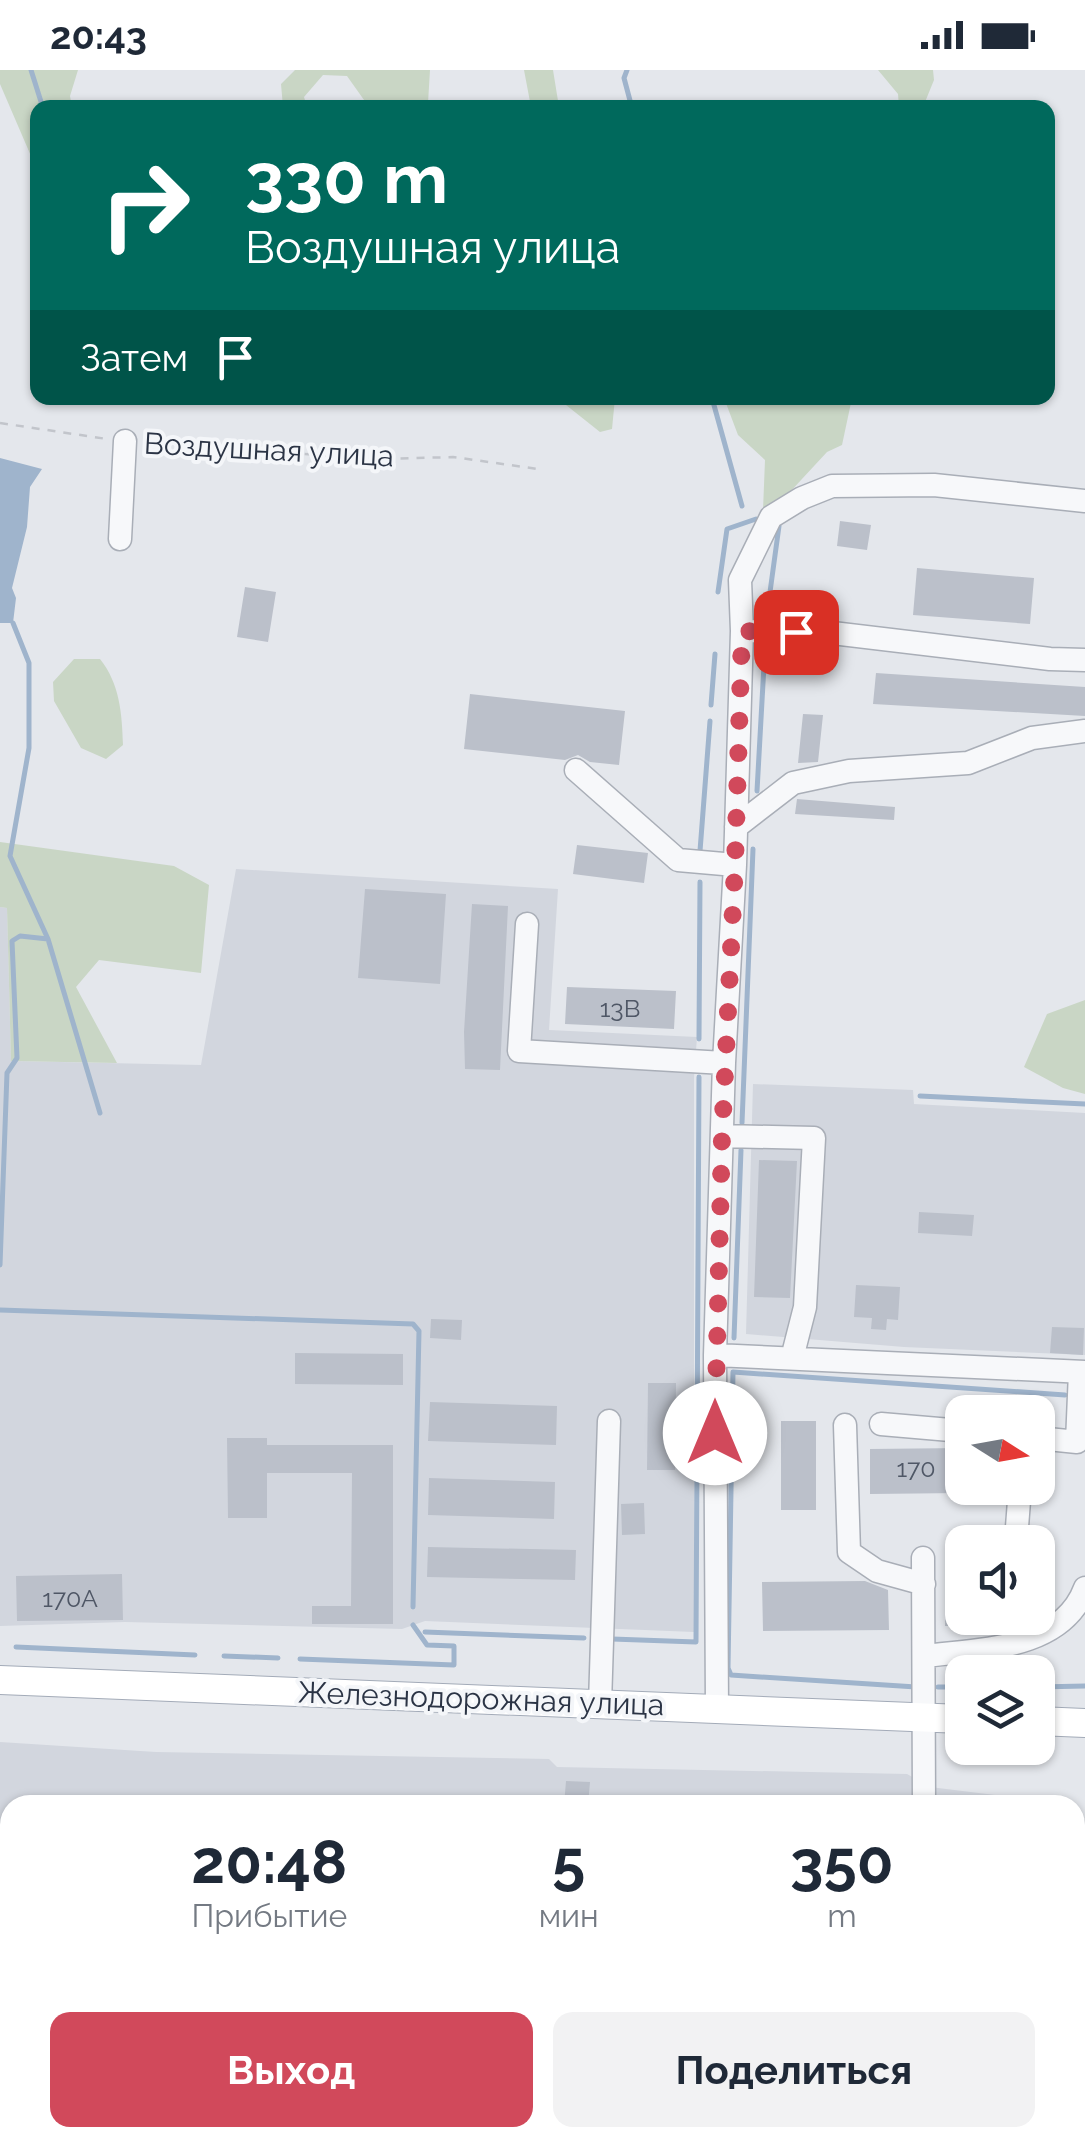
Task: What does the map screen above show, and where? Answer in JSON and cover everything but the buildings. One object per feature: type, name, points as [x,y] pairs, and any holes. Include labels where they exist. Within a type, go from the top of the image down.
[{"type":"main road","name":"Железнодорожная улица","points":[[0,1680],[945,1719]]},
{"type":"main road","points":[[1055,1722],[1085,1723]]},
{"type":"street","points":[[120,539],[126,442]]},
{"type":"street","points":[[717,1709],[714,1354],[735,865],[740,580],[753,547],[771,518],[802,498],[832,486],[934,484],[1085,501]]},
{"type":"street","points":[[742,631],[824,632],[1085,660]]},
{"type":"street","points":[[736,827],[792,784],[850,771],[968,762],[1032,738],[1085,731]]},
{"type":"street","points":[[576,770],[678,860],[735,865]]},
{"type":"street","points":[[526,924],[518,1051],[724,1063]]},
{"type":"street","points":[[722,1136],[814,1138],[805,1307],[792,1358]]},
{"type":"street","points":[[714,1354],[1082,1372],[1081,1452],[1055,1444]]},
{"type":"street","points":[[600,1704],[609,1421]]},
{"type":"street","points":[[881,1424],[945,1430]]},
{"type":"street","points":[[844,1425],[848,1552],[877,1571],[924,1584]]},
{"type":"street","points":[[923,1558],[924,1795]]},
{"type":"street","points":[[925,1656],[1030,1640],[1060,1625],[1085,1588]]},
{"type":"path","name":"Воздушная улица","points":[[0,422],[126,442],[387,459],[453,457],[538,469]]},
{"type":"shaded area","points":[[236,869],[558,889],[549,1030],[697,1037],[694,1632],[425,1621],[402,1629],[125,1622],[0,1626],[0,907],[7,908],[11,1061],[201,1065]]},
{"type":"shaded area","points":[[753,1084],[913,1090],[914,1104],[1085,1113],[1085,1355],[904,1347],[746,1334]]},
{"type":"shaded area","points":[[0,1742],[156,1752],[549,1759],[557,1767],[907,1774],[930,1787],[995,1795],[0,1795]]},
{"type":"green space","points":[[0,70],[78,70],[71,100],[30,100],[30,154],[0,84]]},
{"type":"green space","points":[[295,70],[430,70],[428,100],[364,100],[347,76],[323,75],[305,100],[282,100],[281,84]]},
{"type":"green space","points":[[524,70],[553,70],[558,100],[530,100]]},
{"type":"green space","points":[[878,70],[933,70],[934,80],[926,100],[898,100]]},
{"type":"green space","points":[[566,405],[614,405],[612,429],[600,432]]},
{"type":"green space","points":[[727,405],[851,405],[842,445],[827,452],[789,493],[763,510],[765,460],[738,435]]},
{"type":"green space","points":[[74,659],[100,659],[116,689],[123,745],[106,759],[81,748],[54,701],[53,682]]},
{"type":"green space","points":[[0,842],[174,866],[209,885],[201,973],[99,960],[76,987],[117,1063],[11,1061],[7,908],[0,907]]},
{"type":"green space","points":[[1085,1000],[1085,1094],[1063,1088],[1024,1067],[1047,1014]]},
{"type":"water","points":[[0,458],[42,469],[30,487],[27,527],[12,588],[16,598],[13,623],[0,623]]},
{"type":"waterway","points":[[31,70],[40,100]]},
{"type":"waterway","points":[[627,70],[624,78],[630,100]]},
{"type":"waterway","points":[[714,405],[742,506]]},
{"type":"waterway","points":[[718,592],[727,529],[756,519]]},
{"type":"waterway","points":[[767,614],[779,526]]},
{"type":"waterway","points":[[13,623],[29,663],[29,748],[10,856],[48,939],[100,1113]]},
{"type":"waterway","points":[[757,791],[765,647]]},
{"type":"waterway","points":[[711,705],[715,654]]},
{"type":"waterway","points":[[700,851],[710,721]]},
{"type":"waterway","points":[[742,1123],[753,849]]},
{"type":"waterway","points":[[699,1039],[700,882]]},
{"type":"waterway","points":[[0,1265],[7,1073],[17,1058],[12,941],[20,936],[48,939]]},
{"type":"waterway","points":[[612,1639],[696,1642],[699,1077]]},
{"type":"waterway","points":[[920,1096],[1085,1104]]},
{"type":"waterway","points":[[734,1338],[741,1150]]},
{"type":"waterway","points":[[0,1310],[413,1324],[419,1331],[413,1607]]},
{"type":"waterway","points":[[916,1687],[731,1675],[728,1668],[733,1372],[1065,1395]]},
{"type":"waterway","points":[[300,1659],[454,1665],[454,1646],[427,1645],[413,1625]]},
{"type":"waterway","points":[[425,1632],[584,1638]]},
{"type":"waterway","points":[[16,1647],[195,1655]]},
{"type":"waterway","points":[[224,1656],[278,1658]]},
{"type":"waterway","points":[[1055,1687],[1085,1686]]},
{"type":"waterway","points":[[938,1687],[945,1687]]},
{"type":"route","points":[[715,1433],[714,1354],[742,631],[796,632]]}]
